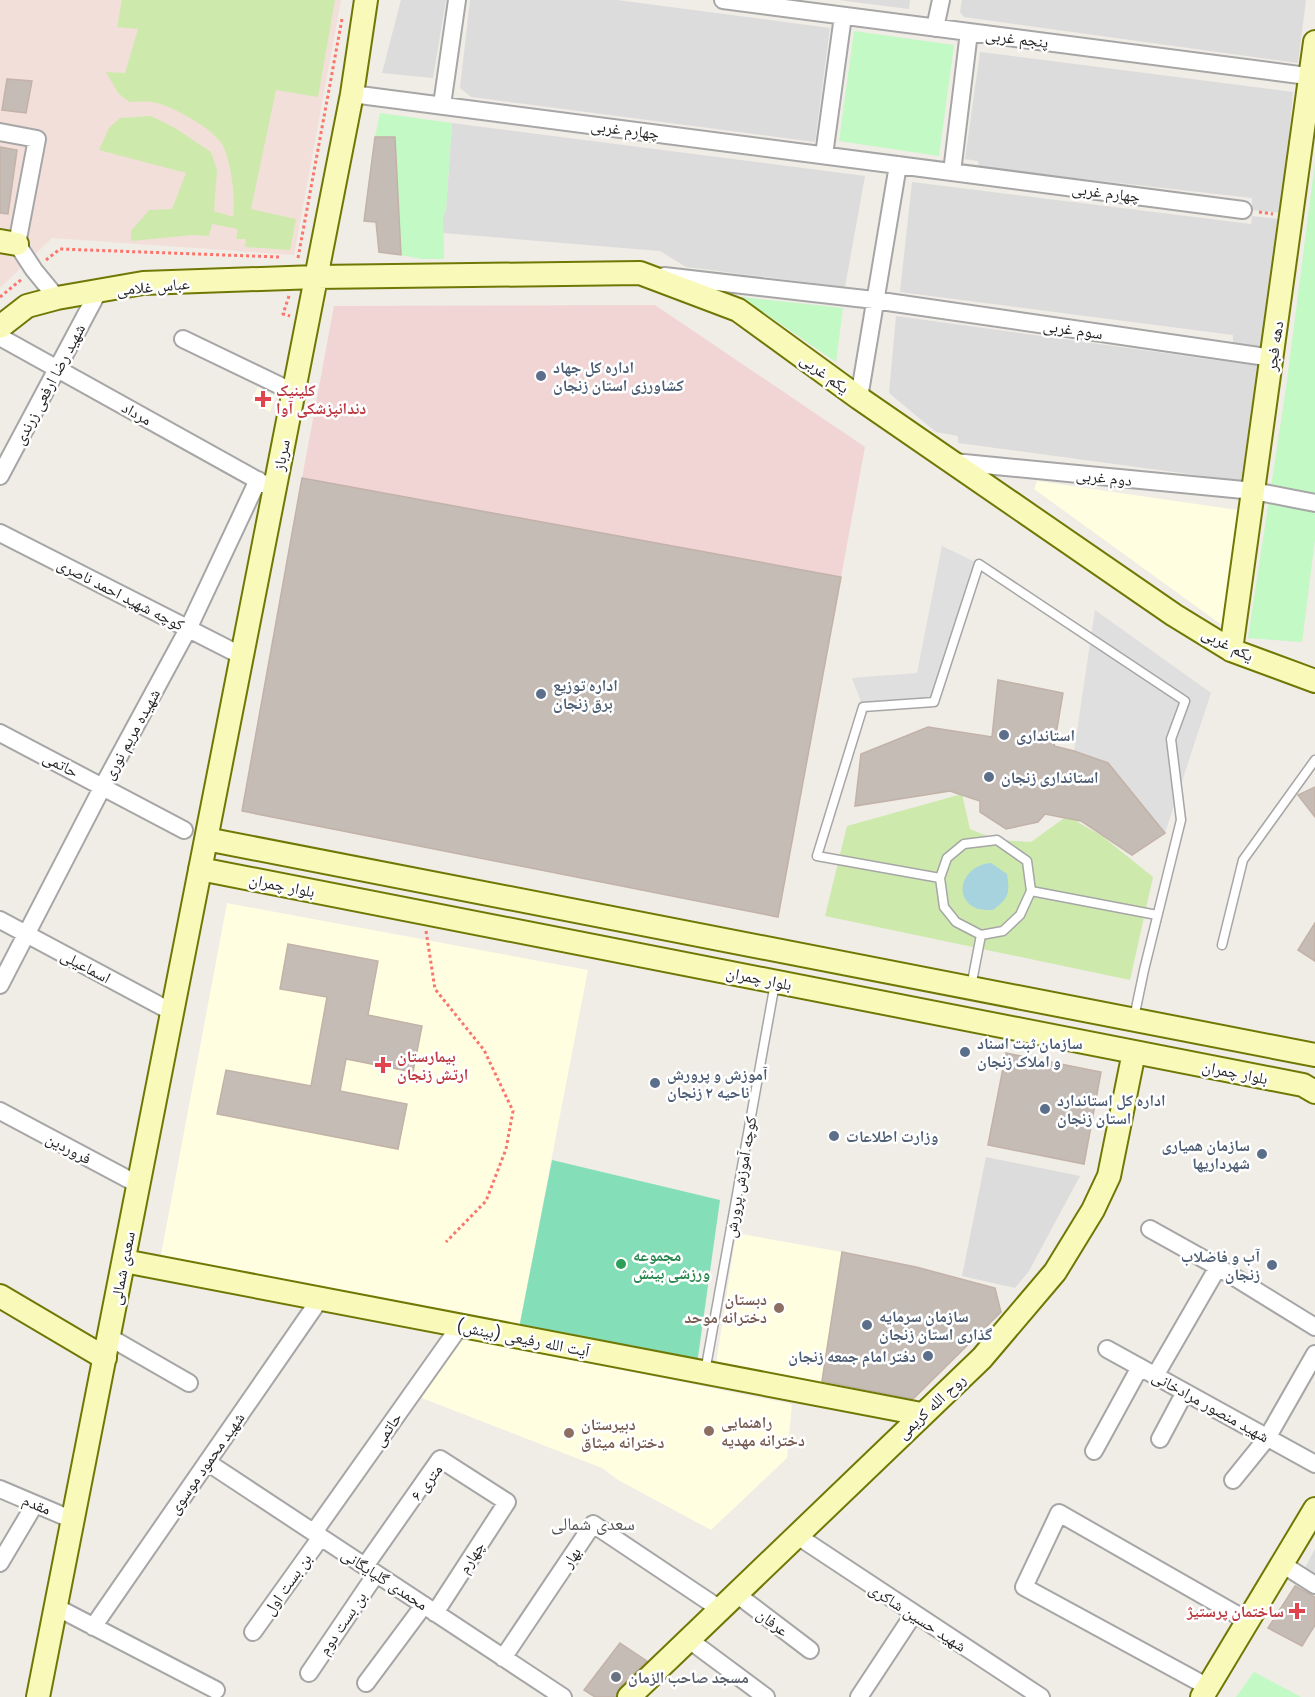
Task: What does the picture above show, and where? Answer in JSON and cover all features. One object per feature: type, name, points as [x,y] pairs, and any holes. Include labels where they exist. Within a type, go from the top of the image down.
[{"type":"main road","name":"سرباز","points":[[206,839],[242,656],[266,485],[293,392],[352,94],[366,0]]},
{"type":"main road","name":"دهه فجر","points":[[1231,650],[1313,77],[1315,42]]},
{"type":"main road","name":"یکم غربی","points":[[316,277],[640,273],[738,310],[859,398],[1174,615],[1231,650],[1315,677]]},
{"type":"main road","name":"عباس غلامی","points":[[0,327],[27,306],[57,298],[143,283],[316,277]]},
{"type":"main road","name":"بلوار چمران","points":[[206,839],[1315,1055]]},
{"type":"main road","name":"سعدی شمالی","points":[[37,1695],[206,839]]},
{"type":"main road","points":[[258,880],[254,868],[256,862],[260,856],[272,851]]},
{"type":"main road","name":"بلوار چمران","points":[[200,869],[1303,1085],[1314,1090]]},
{"type":"main road","points":[[776,982],[781,952]]},
{"type":"main road","name":"روح الله کریمی","points":[[628,1697],[982,1358],[1055,1272],[1093,1210],[1109,1176],[1134,1052]]},
{"type":"main road","name":"آیت الله رفیعی (بینش)","points":[[124,1261],[921,1414]]},
{"type":"main road","points":[[0,1296],[107,1348]]},
{"type":"main road","points":[[1205,1692],[1315,1509]]},
{"type":"street","points":[[442,105],[457,0]]},
{"type":"street","name":"پنجم غربی","points":[[723,0],[1313,77]]},
{"type":"street","points":[[935,28],[940,0]]},
{"type":"street","points":[[824,155],[843,16]]},
{"type":"street","points":[[952,172],[969,32]]},
{"type":"street","name":"چهارم غربی","points":[[352,94],[1243,210]]},
{"type":"street","points":[[0,132],[38,139],[8,242],[57,298]]},
{"type":"street","points":[[859,398],[898,165]]},
{"type":"street","name":"سوم غربی","points":[[640,273],[874,300],[1273,358]]},
{"type":"street","name":"شهید رضا ارفعی زرندی","points":[[0,476],[98,292]]},
{"type":"street","name":"مرداد","points":[[0,337],[266,485]]},
{"type":"street","points":[[183,339],[293,392]]},
{"type":"street","name":"دوم غربی","points":[[953,462],[1254,491],[1315,503]]},
{"type":"street","name":"شهیده مریم نوری","points":[[0,985],[103,786],[266,485]]},
{"type":"street","name":"کوچه شهید احمد ناصری","points":[[0,533],[242,656]]},
{"type":"street","name":"حاتمی","points":[[0,733],[184,830]]},
{"type":"street","name":"اسماعیلی","points":[[0,920],[172,1012]]},
{"type":"street","name":"فروردین","points":[[0,1111],[139,1185]]},
{"type":"street","points":[[1150,1229],[1218,1267],[1315,1327]]},
{"type":"street","points":[[1155,1376],[1218,1267]]},
{"type":"street","name":"شهید محمود موسوی","points":[[93,1627],[320,1299]]},
{"type":"street","name":"حاتمی","points":[[317,1535],[460,1326]]},
{"type":"street","points":[[107,1348],[189,1383]]},
{"type":"street","name":"شهید منصور مرادخانی","points":[[1107,1349],[1315,1464]]},
{"type":"street","points":[[1233,1480],[1267,1438],[1315,1354]]},
{"type":"street","points":[[1094,1451],[1140,1367]]},
{"type":"street","points":[[1161,1439],[1185,1392]]},
{"type":"street","name":"۶ متری","points":[[370,1570],[440,1459],[507,1502]]},
{"type":"street","name":"محمدی گلپایگانی","points":[[207,1462],[563,1697]]},
{"type":"street","name":"مقدم","points":[[0,1489],[73,1520]]},
{"type":"street","name":"چهارم","points":[[366,1683],[430,1609],[507,1502]]},
{"type":"street","points":[[0,1563],[35,1504]]},
{"type":"street","points":[[1205,1692],[1024,1587],[1059,1513],[1248,1621]]},
{"type":"street","name":"بهار","points":[[503,1658],[593,1524],[728,1601]]},
{"type":"street","name":"بن بست اول","points":[[253,1632],[317,1535]]},
{"type":"street","name":"شهید حسین شاکری","points":[[796,1535],[1041,1697]]},
{"type":"street","points":[[1282,1564],[1315,1585]]},
{"type":"street","name":"بن بست دوم","points":[[309,1673],[370,1570]]},
{"type":"street","name":"عرفان","points":[[728,1601],[810,1650]]},
{"type":"street","points":[[56,1607],[216,1690]]},
{"type":"street","points":[[859,1697],[914,1615]]},
{"type":"street","points":[[688,1640],[766,1697]]},
{"type":"lane","points":[[940,878],[817,856],[863,707],[934,702],[979,564],[1185,701],[1171,739],[1181,820],[1134,1021]]},
{"type":"lane","points":[[1222,945],[1243,861],[1315,760]]},
{"type":"lane","points":[[997,840],[1026,861],[1031,891],[1020,915],[1003,931],[981,935],[956,922],[944,907],[940,878],[947,858],[964,844],[997,840]]},
{"type":"lane","points":[[1031,891],[1157,915]]},
{"type":"lane","points":[[970,989],[981,935]]},
{"type":"lane","name":"کوچه آموزش پرورش","points":[[705,1373],[776,982]]},
{"type":"path","points":[[297,258],[343,12]]},
{"type":"path","points":[[0,297],[60,249],[286,258]]},
{"type":"path","points":[[423,912],[435,988],[484,1050],[513,1111],[506,1149],[486,1201],[447,1242]]},
{"type":"shaded area","points":[[0,0],[341,0],[294,255],[52,238],[0,288]]},
{"type":"shaded area","points":[[401,0],[446,0],[433,78],[382,73]]},
{"type":"shaded area","points":[[470,0],[617,0],[830,28],[815,142],[471,97],[460,88]]},
{"type":"shaded area","points":[[838,0],[910,0],[909,9]]},
{"type":"shaded area","points":[[962,0],[1306,0],[1298,63],[964,17],[960,12]]},
{"type":"shaded area","points":[[980,52],[1293,92],[1282,213],[1252,210],[1252,198],[979,167],[978,161],[965,159]]},
{"type":"shaded area","points":[[452,123],[865,176],[845,287],[686,267],[660,251],[443,233]]},
{"type":"shaded area","points":[[912,182],[1251,224],[1252,216],[1279,219],[1260,350],[1233,346],[1233,335],[900,292]]},
{"type":"shaded area","points":[[655,305],[865,447],[841,577],[302,478],[334,306]]},
{"type":"shaded area","points":[[896,316],[1258,366],[1241,481],[958,443],[958,436],[936,432],[889,393]]},
{"type":"shaded area","name":"کلینیک دندانپزشکی آوا","points":[[258,387],[275,397],[270,412],[251,401]]},
{"type":"shaded area","points":[[1037,481],[1238,510],[1226,628],[1034,489]]},
{"type":"shaded area","points":[[942,546],[979,564],[934,702],[863,707],[852,678],[917,673]]},
{"type":"shaded area","points":[[1095,610],[1211,693],[1165,833],[1108,763],[1074,751]]},
{"type":"shaded area","name":"بیمارستان ارتش زنجان","points":[[227,903],[588,970],[519,1328],[160,1260]]},
{"type":"shaded area","points":[[986,1157],[1080,1176],[1029,1271],[1015,1288],[962,1276]]},
{"type":"shaded area","name":"دبستان دخترانه موحد","points":[[736,1233],[842,1252],[821,1384],[716,1364]]},
{"type":"shaded area","points":[[463,1338],[792,1404],[787,1458],[711,1530],[618,1480],[602,1468],[419,1397]]},
{"type":"shaded area","points":[[1315,1549],[1315,1584],[1301,1575]]},
{"type":"green space","points":[[122,0],[335,0],[318,97],[276,90],[251,209],[296,219],[290,250],[245,247],[246,239],[236,239],[238,229],[212,224],[209,236],[193,235],[131,241],[131,231],[149,210],[172,209],[186,173],[99,150],[109,128],[120,118],[151,116],[175,128],[211,152],[217,170],[214,211],[233,217],[234,200],[225,151],[210,131],[190,118],[160,104],[129,102],[118,93],[106,72],[125,73],[138,29],[117,27]]},
{"type":"green space","points":[[854,31],[954,45],[939,156],[839,141]]},
{"type":"green space","points":[[380,113],[452,123],[446,210],[443,217],[444,259],[422,259],[401,255],[395,137],[375,137]]},
{"type":"green space","points":[[1315,162],[1315,539],[1302,642],[1248,638],[1286,388]]},
{"type":"green space","points":[[741,297],[843,308],[836,362]]},
{"type":"green space","points":[[962,794],[970,829],[997,840],[1031,842],[1067,816],[1102,836],[1153,877],[1130,980],[825,916],[847,826]]},
{"type":"green space","name":"مجموعه ورزشی بینش","points":[[552,1160],[720,1200],[697,1364],[519,1328]]},
{"type":"green space","points":[[1254,1672],[1301,1697],[1236,1697]]},
{"type":"water","points":[[991,863],[1007,874],[1007,895],[993,910],[978,909],[965,898],[964,883],[973,870]]},
{"type":"building","points":[[7,79],[32,81],[26,113],[2,110]]},
{"type":"building","points":[[375,137],[395,137],[401,255],[379,252],[376,222],[364,221]]},
{"type":"building","points":[[0,147],[17,150],[8,214],[0,213]]},
{"type":"building","name":"اداره توزیع برق زنجان","points":[[302,478],[841,577],[778,917],[242,811]]},
{"type":"building","name":"استانداری زنجان","points":[[998,680],[1063,693],[1054,746],[1108,763],[1165,833],[1132,855],[1081,821],[1045,814],[1038,822],[1006,829],[980,812],[980,801],[950,791],[855,806],[861,754],[928,727],[992,737]]},
{"type":"building","points":[[1315,787],[1315,817],[1298,795]]},
{"type":"building","points":[[1315,923],[1315,961],[1298,950]]},
{"type":"building","points":[[288,944],[378,961],[368,1015],[422,1026],[413,1072],[346,1059],[340,1091],[407,1104],[398,1149],[217,1114],[226,1070],[311,1086],[327,997],[280,989]]},
{"type":"building","name":"اداره کل استاندارد استان زنجان","points":[[1006,1053],[1101,1072],[1084,1164],[988,1145]]},
{"type":"building","points":[[842,1252],[916,1267],[995,1288],[1001,1312],[913,1399],[822,1381]]},
{"type":"building","name":"ساختمان پرستیژ","points":[[1295,1586],[1315,1597],[1315,1625],[1302,1646],[1268,1628]]},
{"type":"building","name":"مسجد صاحب الزمان","points":[[620,1643],[647,1661],[620,1687],[616,1697],[595,1697],[584,1690]]},
{"type":"place","name":"اداره کل جهاد کشاورزی استان زنجان","points":[[541,376]]},
{"type":"place","name":"کلینیک دندانپزشکی آوا","points":[[263,399]]},
{"type":"place","name":"اداره توزیع برق زنجان","points":[[541,694]]},
{"type":"place","name":"استانداری","points":[[1004,735]]},
{"type":"place","name":"استانداری زنجان","points":[[989,777]]},
{"type":"place","name":"سازمان ثبت اسناد و املاک زنجان","points":[[965,1052]]},
{"type":"place","name":"بیمارستان ارتش زنجان","points":[[383,1065]]},
{"type":"place","name":"آموزش و پرورش ناحیه ۲ زنجان","points":[[655,1083]]},
{"type":"place","name":"اداره کل استاندارد استان زنجان","points":[[1045,1109]]},
{"type":"place","name":"وزارت اطلاعات","points":[[834,1136]]},
{"type":"place","name":"سازمان همیاری شهرداریها","points":[[1262,1154]]},
{"type":"place","name":"مجموعه ورزشی بینش","points":[[621,1264]]},
{"type":"place","name":"آب و فاضلاب زنجان","points":[[1272,1265]]},
{"type":"place","name":"دبستان دخترانه موحد","points":[[779,1308]]},
{"type":"place","name":"سازمان سرمایه گذاری استان زنجان","points":[[867,1325]]},
{"type":"place","name":"دفتر امام جمعه زنجان","points":[[928,1356]]},
{"type":"place","name":"راهنمایی دخترانه مهدیه","points":[[709,1431]]},
{"type":"place","name":"دبیرستان دخترانه میثاق","points":[[569,1433]]},
{"type":"place","name":"ساختمان پرستیژ","points":[[1297,1611]]},
{"type":"place","name":"مسجد صاحب الزمان","points":[[616,1677]]},
{"type":"district","name":"سعدی شمالی","points":[[593,1524]]}]
